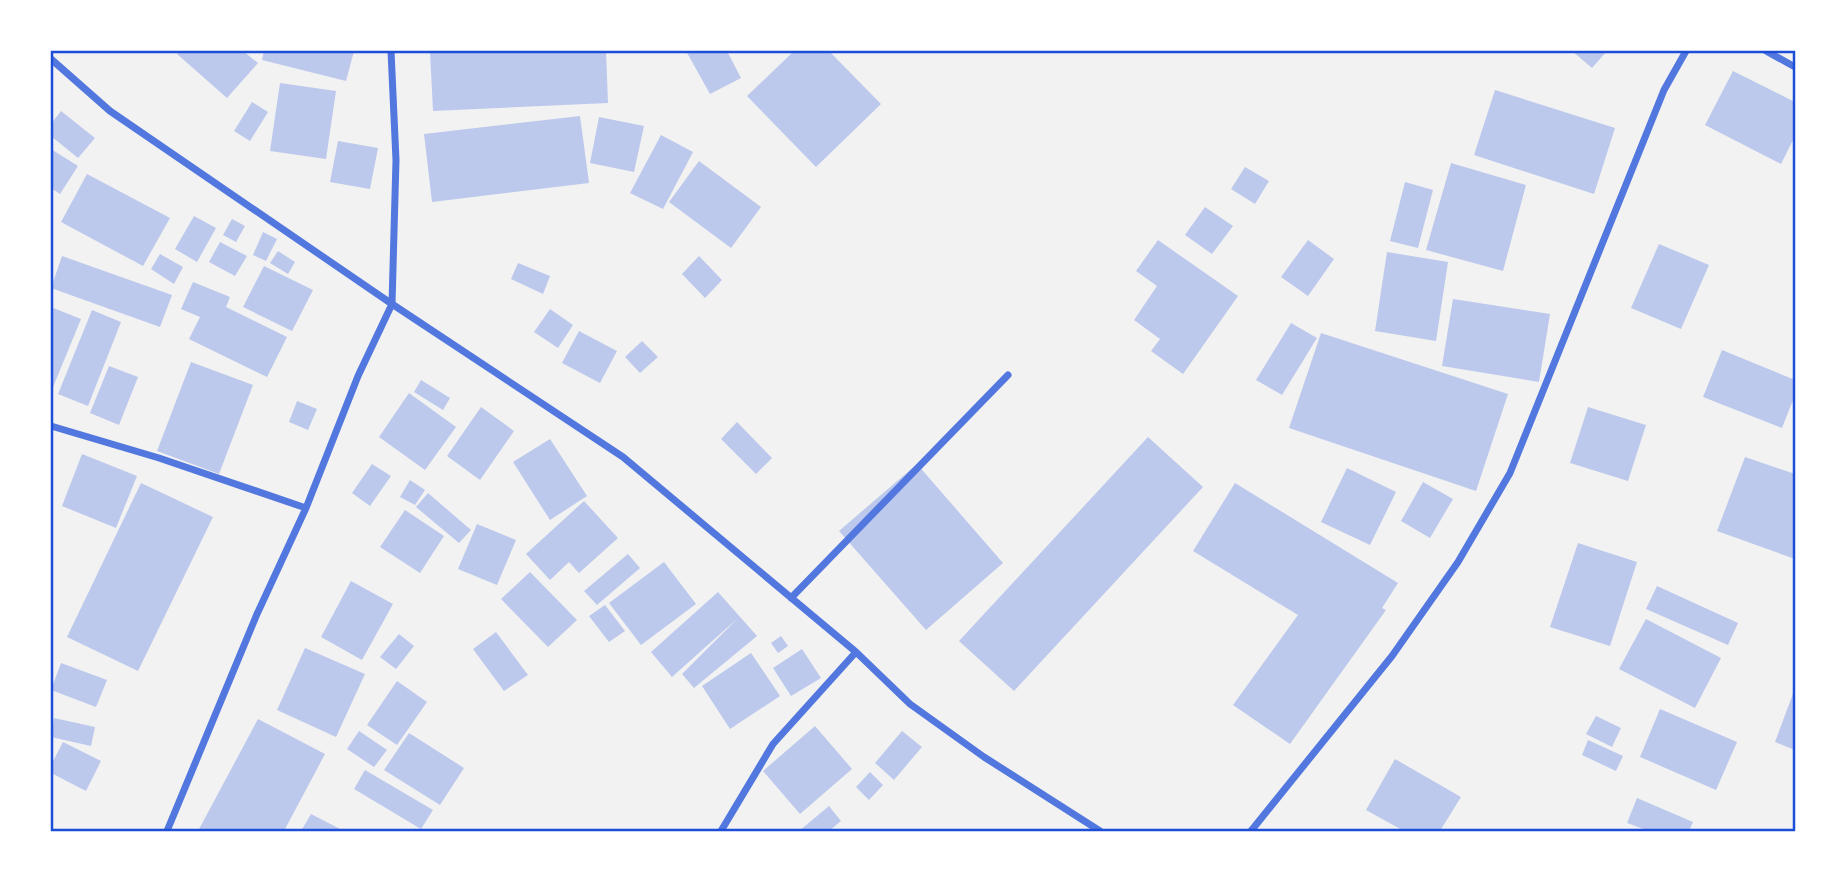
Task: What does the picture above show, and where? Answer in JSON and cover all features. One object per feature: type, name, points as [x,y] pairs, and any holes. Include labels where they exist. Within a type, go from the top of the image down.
[{"type":"street","points":[[167,831],[391,303],[396,160],[391,51]]},
{"type":"street","points":[[1251,831],[1392,656],[1458,562],[1510,473],[1664,90],[1686,51]]},
{"type":"street","points":[[1766,51],[1795,67]]},
{"type":"street","points":[[51,59],[110,111],[623,457],[856,652],[911,704],[984,757],[1100,831]]},
{"type":"street","points":[[791,598],[1008,375]]},
{"type":"street","points":[[51,426],[159,458],[306,508]]},
{"type":"street","points":[[721,831],[773,744],[856,652]]},
{"type":"building","points":[[180,51],[243,51],[258,63],[227,98],[177,54]]},
{"type":"building","points":[[264,51],[354,51],[346,81],[262,60]]},
{"type":"building","points":[[606,51],[608,103],[433,111],[430,52]]},
{"type":"building","points":[[686,51],[727,51],[741,78],[710,94]]},
{"type":"building","points":[[794,51],[829,51],[881,104],[816,167],[747,96]]},
{"type":"building","points":[[1572,51],[1607,51],[1592,68]]},
{"type":"building","points":[[1733,71],[1795,102],[1795,136],[1781,164],[1705,125]]},
{"type":"building","points":[[280,83],[336,91],[326,159],[270,151]]},
{"type":"building","points":[[1495,90],[1615,128],[1594,194],[1474,155]]},
{"type":"building","points":[[252,102],[268,112],[250,141],[234,131]]},
{"type":"building","points":[[61,111],[95,138],[78,158],[51,136],[51,124]]},
{"type":"building","points":[[580,116],[589,183],[432,202],[424,134]]},
{"type":"building","points":[[599,117],[644,126],[634,172],[590,163]]},
{"type":"building","points":[[661,135],[693,152],[663,209],[630,193]]},
{"type":"building","points":[[338,141],[378,148],[370,189],[330,182]]},
{"type":"building","points":[[51,149],[78,166],[60,194],[51,188]]},
{"type":"building","points":[[699,161],[761,207],[731,248],[669,202]]},
{"type":"building","points":[[1451,163],[1526,185],[1503,271],[1426,250]]},
{"type":"building","points":[[1245,167],[1269,181],[1255,204],[1231,189]]},
{"type":"building","points":[[87,174],[170,218],[143,266],[61,222]]},
{"type":"building","points":[[1405,182],[1433,190],[1418,248],[1390,241]]},
{"type":"building","points":[[1205,207],[1233,226],[1212,254],[1185,235]]},
{"type":"building","points":[[194,216],[216,228],[197,262],[175,249]]},
{"type":"building","points":[[232,219],[245,226],[236,242],[223,235]]},
{"type":"building","points":[[263,232],[277,239],[266,261],[253,255]]},
{"type":"building","points":[[1158,240],[1238,296],[1183,374],[1151,351],[1160,339],[1134,320],[1157,286],[1136,271]]},
{"type":"building","points":[[1308,240],[1334,259],[1308,296],[1281,277]]},
{"type":"building","points":[[220,242],[247,256],[235,276],[209,262]]},
{"type":"building","points":[[1659,244],[1709,265],[1681,329],[1631,308]]},
{"type":"building","points":[[278,251],[295,262],[288,274],[270,263]]},
{"type":"building","points":[[1387,252],[1448,262],[1436,341],[1375,331]]},
{"type":"building","points":[[160,254],[183,267],[174,284],[151,269]]},
{"type":"building","points":[[62,256],[172,295],[160,327],[51,288]]},
{"type":"building","points":[[699,256],[722,280],[705,298],[682,274]]},
{"type":"building","points":[[518,263],[550,276],[543,294],[511,279]]},
{"type":"building","points":[[264,266],[313,290],[292,331],[243,307]]},
{"type":"building","points":[[193,282],[230,297],[226,307],[287,337],[267,377],[189,339],[200,317],[181,309]]},
{"type":"building","points":[[1453,299],[1550,314],[1539,382],[1442,366]]},
{"type":"building","points":[[51,307],[81,319],[51,392]]},
{"type":"building","points":[[550,309],[573,325],[558,348],[534,332]]},
{"type":"building","points":[[92,310],[121,322],[88,406],[58,394]]},
{"type":"building","points":[[1291,323],[1317,338],[1282,395],[1256,380]]},
{"type":"building","points":[[579,331],[617,351],[600,383],[562,363]]},
{"type":"building","points":[[1321,333],[1508,394],[1476,491],[1289,428]]},
{"type":"building","points":[[642,341],[658,357],[640,373],[625,357]]},
{"type":"building","points":[[1722,350],[1795,380],[1795,395],[1782,428],[1703,397]]},
{"type":"building","points":[[191,362],[253,385],[219,474],[157,451]]},
{"type":"building","points":[[109,366],[138,377],[119,425],[90,413]]},
{"type":"building","points":[[421,380],[450,398],[443,410],[414,392]]},
{"type":"building","points":[[409,393],[456,427],[425,470],[379,437]]},
{"type":"building","points":[[297,401],[317,409],[308,430],[289,422]]},
{"type":"building","points":[[481,407],[514,431],[480,480],[447,456]]},
{"type":"building","points":[[1588,407],[1646,425],[1628,481],[1570,463]]},
{"type":"building","points":[[737,422],[772,458],[756,474],[721,439]]},
{"type":"building","points":[[1148,437],[1203,487],[1014,691],[959,641]]},
{"type":"building","points":[[550,439],[587,496],[550,520],[513,462]]},
{"type":"building","points":[[82,454],[137,476],[116,528],[62,506]]},
{"type":"building","points":[[1745,457],[1795,474],[1795,559],[1717,531]]},
{"type":"building","points":[[372,464],[391,476],[370,506],[352,493]]},
{"type":"building","points":[[917,464],[1003,563],[926,630],[839,531]]},
{"type":"building","points":[[1347,468],[1396,492],[1370,545],[1321,522]]},
{"type":"building","points":[[410,480],[425,490],[415,505],[400,497]]},
{"type":"building","points":[[1423,482],[1453,499],[1430,538],[1401,521]]},
{"type":"building","points":[[141,483],[213,517],[138,671],[67,637]]},
{"type":"building","points":[[1235,483],[1398,583],[1382,608],[1386,610],[1290,744],[1233,705],[1298,615],[1193,551]]},
{"type":"building","points":[[428,493],[471,530],[459,543],[416,507]]},
{"type":"building","points":[[584,501],[618,538],[579,573],[569,562],[550,580],[526,554]]},
{"type":"building","points":[[405,510],[444,536],[420,573],[380,547]]},
{"type":"building","points":[[477,524],[516,540],[497,585],[458,569]]},
{"type":"building","points":[[1578,543],[1637,562],[1610,646],[1550,627]]},
{"type":"building","points":[[628,554],[640,568],[597,605],[584,591]]},
{"type":"building","points":[[664,562],[696,604],[641,645],[609,603]]},
{"type":"building","points":[[530,572],[577,620],[548,647],[501,599]]},
{"type":"building","points":[[351,581],[393,604],[362,660],[321,637]]},
{"type":"building","points":[[1657,586],[1738,623],[1728,645],[1646,609]]},
{"type":"building","points":[[718,592],[757,636],[694,688],[682,674],[738,618],[672,677],[651,652]]},
{"type":"building","points":[[605,605],[625,631],[609,642],[589,616]]},
{"type":"building","points":[[1646,619],[1721,658],[1695,708],[1619,669]]},
{"type":"building","points":[[496,632],[528,675],[504,691],[473,649]]},
{"type":"building","points":[[399,634],[414,646],[396,669],[380,657]]},
{"type":"building","points":[[781,636],[788,646],[778,653],[771,643]]},
{"type":"building","points":[[305,648],[365,674],[336,737],[277,710]]},
{"type":"building","points":[[802,649],[821,678],[791,696],[773,668]]},
{"type":"building","points":[[751,653],[780,696],[730,729],[702,686]]},
{"type":"building","points":[[61,663],[107,680],[96,707],[51,690]]},
{"type":"building","points":[[397,681],[427,702],[397,745],[367,725]]},
{"type":"building","points":[[1795,688],[1795,750],[1775,742]]},
{"type":"building","points":[[1660,709],[1737,742],[1716,790],[1640,757]]},
{"type":"building","points":[[1596,716],[1621,728],[1612,747],[1586,734]]},
{"type":"building","points":[[54,718],[95,727],[91,746],[51,737]]},
{"type":"building","points":[[258,719],[325,754],[284,831],[198,831]]},
{"type":"building","points":[[815,726],[852,769],[800,814],[763,771]]},
{"type":"building","points":[[359,731],[387,750],[374,767],[347,749]]},
{"type":"building","points":[[902,731],[922,747],[894,780],[875,763]]},
{"type":"building","points":[[409,733],[464,768],[440,805],[384,770]]},
{"type":"building","points":[[1588,740],[1623,756],[1616,771],[1582,755]]},
{"type":"building","points":[[63,742],[101,761],[86,791],[51,773],[51,765]]},
{"type":"building","points":[[1395,759],[1461,797],[1440,831],[1404,831],[1366,810]]},
{"type":"building","points":[[365,770],[433,810],[421,829],[354,789]]},
{"type":"building","points":[[870,772],[883,785],[869,800],[856,787]]},
{"type":"building","points":[[1637,798],[1693,822],[1689,831],[1649,831],[1627,823]]},
{"type":"building","points":[[829,806],[841,821],[829,831],[799,831]]},
{"type":"building","points":[[311,814],[344,831],[301,831]]}]
